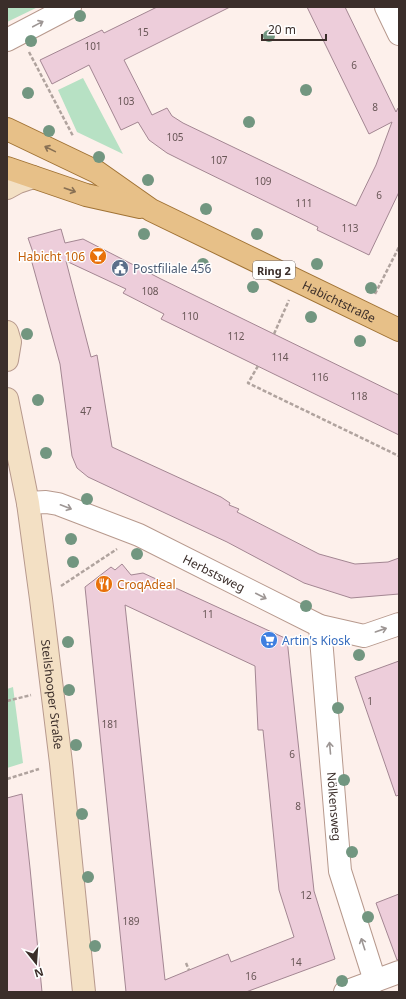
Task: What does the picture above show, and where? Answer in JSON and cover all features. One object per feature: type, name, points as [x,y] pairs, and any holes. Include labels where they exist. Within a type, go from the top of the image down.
[{"type":"main road","name":"Habichtstraße","points":[[7,128],[97,172],[151,210],[399,330]]},
{"type":"main road","name":"Habichtstraße","points":[[7,168],[86,195],[151,210]]},
{"type":"street","points":[[7,40],[70,7]]},
{"type":"street","points":[[386,7],[399,34]]},
{"type":"street","points":[[7,188],[18,182],[33,177]]},
{"type":"street","points":[[7,332],[10,342],[7,360]]},
{"type":"street","name":"Steilshooper Straße","points":[[7,399],[28,503],[41,599],[61,763],[84,992]]},
{"type":"street","name":"Herbstsweg","points":[[28,503],[46,502],[58,504],[139,535],[320,626],[364,636],[399,624]]},
{"type":"street","name":"Nölkensweg","points":[[320,626],[340,871],[375,981]]},
{"type":"street","points":[[345,992],[399,972]]},
{"type":"path","points":[[30,52],[72,134]]},
{"type":"path","points":[[365,314],[399,247]]},
{"type":"path","points":[[274,334],[298,282]]},
{"type":"path","points":[[258,366],[248,383],[399,456]]},
{"type":"path","points":[[41,599],[139,535]]},
{"type":"path","points":[[7,779],[61,763]]},
{"type":"path","points":[[186,963],[189,970]]},
{"type":"green space","points":[[7,7],[38,7],[7,22]]},
{"type":"green space","points":[[83,78],[123,154],[77,132],[58,90]]},
{"type":"green space","points":[[13,687],[23,763],[7,768],[7,689]]},
{"type":"building","points":[[157,7],[230,7],[124,60],[152,115],[167,108],[172,116],[183,123],[356,206],[376,165],[392,122],[369,134],[307,7],[345,7],[396,112],[399,108],[399,192],[369,255],[317,230],[318,227],[167,153],[149,140],[138,122],[121,130],[89,65],[52,84],[40,60],[102,30],[104,33]]},
{"type":"building","points":[[61,229],[65,243],[83,239],[161,279],[399,395],[399,435],[161,319],[164,314],[123,293],[126,289],[66,261],[91,357],[97,355],[112,447],[221,497],[230,503],[229,505],[239,509],[237,512],[319,554],[355,564],[388,562],[399,558],[399,594],[351,598],[304,583],[227,542],[88,477],[77,468],[72,456],[60,364],[31,259],[35,258],[28,238]]},
{"type":"building","points":[[122,564],[131,575],[143,573],[287,639],[314,891],[335,959],[246,992],[126,992],[85,587],[111,567],[115,570]],"holes":[[[125,605],[255,666],[258,730],[263,730],[279,890],[294,937],[231,962],[228,954],[165,980]]]},
{"type":"building","points":[[399,661],[399,795],[396,796],[355,677]]},
{"type":"building","points":[[22,794],[42,992],[7,992],[7,798]]},
{"type":"building","points":[[399,894],[399,959],[397,960],[376,903]]},
{"type":"place","name":"Habicht 106","points":[[98,256]]},
{"type":"place","name":"Postfiliale 456","points":[[120,268]]},
{"type":"place","name":"CroqAdeal","points":[[104,584]]},
{"type":"place","name":"Artin's Kiosk","points":[[269,640]]}]
